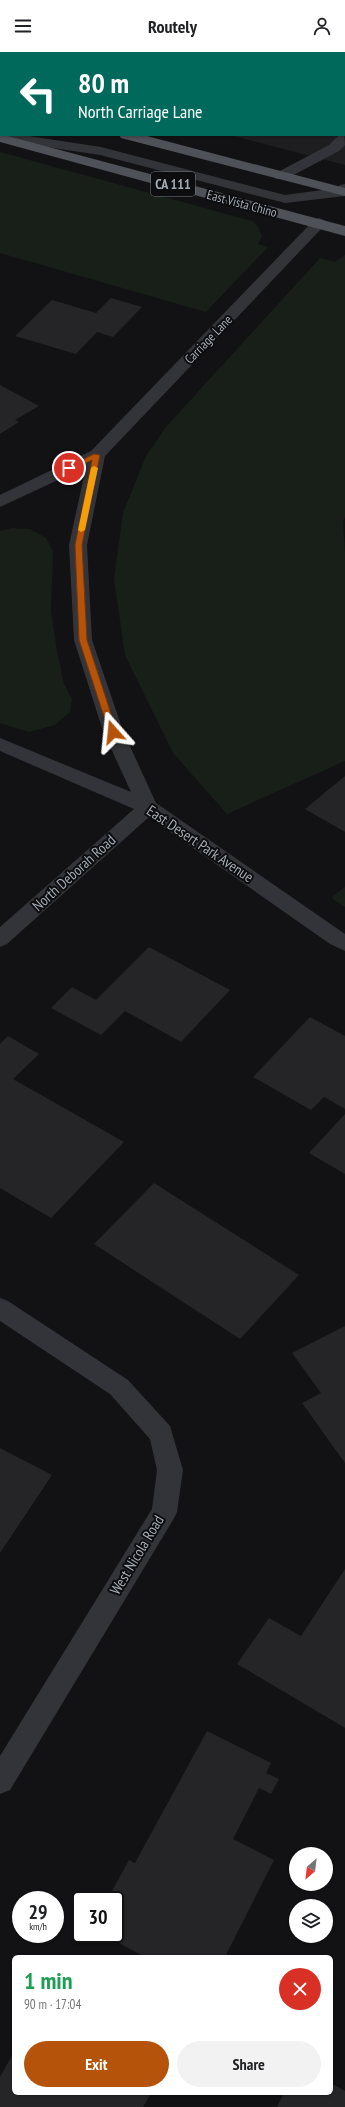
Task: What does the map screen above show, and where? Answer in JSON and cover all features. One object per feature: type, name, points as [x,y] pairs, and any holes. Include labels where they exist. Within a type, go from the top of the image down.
[{"type":"main road","name":"CA 111","points":[[130,136],[344,191]]},
{"type":"main road","name":"East Vista Chino","points":[[0,137],[345,231]]},
{"type":"street","points":[[0,137],[101,151],[285,199],[344,191]]},
{"type":"street","points":[[281,176],[334,148],[345,137]]},
{"type":"street","name":"Carriage Lane","points":[[97,455],[319,223]]},
{"type":"street","points":[[0,502],[97,455]]},
{"type":"street","points":[[97,455],[78,545],[83,640],[113,732],[148,807]]},
{"type":"street","name":"East Desert Park Avenue","points":[[0,744],[148,807],[345,943]]},
{"type":"street","name":"North Deborah Road","points":[[0,939],[148,807]]},
{"type":"street","name":"West Nicola Road","points":[[0,1308],[119,1387],[161,1434],[170,1470],[164,1512],[0,1781]]},
{"type":"shaded area","points":[[234,136],[345,136],[345,165]]},
{"type":"shaded area","points":[[0,152],[252,221],[258,227],[262,236],[258,244],[268,247],[206,312],[0,253]]},
{"type":"shaded area","points":[[345,255],[345,517],[343,522],[345,552],[345,761],[227,814],[173,753],[125,655],[114,579],[123,513],[146,456],[166,427],[320,258],[335,262]]},
{"type":"shaded area","points":[[12,528],[30,529],[46,538],[53,551],[51,611],[64,684],[72,699],[70,712],[55,725],[29,732],[0,723],[0,531]]},
{"type":"shaded area","points":[[345,887],[345,907],[331,898]]},
{"type":"building","points":[[111,298],[142,307],[113,337],[97,332],[76,354],[15,336],[52,300],[96,313]]},
{"type":"building","points":[[0,385],[39,406],[15,420],[19,422],[0,434]]},
{"type":"building","points":[[345,776],[345,832],[305,809]]},
{"type":"building","points":[[149,947],[230,990],[181,1042],[125,1011],[101,1035],[51,1008],[72,987],[96,1000]]},
{"type":"building","points":[[310,1017],[345,1036],[345,1109],[324,1097],[311,1110],[253,1077]]},
{"type":"building","points":[[8,1036],[39,1054],[13,1079],[124,1142],[51,1218],[0,1188],[0,1044]]},
{"type":"building","points":[[345,1114],[345,1174],[309,1153]]},
{"type":"building","points":[[154,1183],[299,1275],[240,1339],[94,1244]]},
{"type":"building","points":[[345,1326],[345,1463],[302,1403],[321,1393],[292,1353]]},
{"type":"building","points":[[0,1448],[52,1475],[0,1553]]},
{"type":"building","points":[[345,1569],[345,1728],[237,1664],[269,1618],[301,1636]]},
{"type":"building","points":[[207,1731],[271,1763],[266,1773],[279,1779],[271,1794],[259,1788],[233,1839],[274,1860],[226,1955],[141,1955],[119,1943],[124,1943],[124,1891],[112,1891],[129,1860],[135,1863]]},
{"type":"building","points":[[12,2056],[12,2095],[150,2095],[143,2107],[0,2107],[0,2077]]},
{"type":"building","points":[[333,2084],[345,2091],[345,2107],[277,2107],[283,2095],[333,2095]]},
{"type":"slow traffic","points":[[81,530],[94,468]]},
{"type":"route","points":[[69,468],[97,455],[78,545],[83,640],[113,732]]}]
